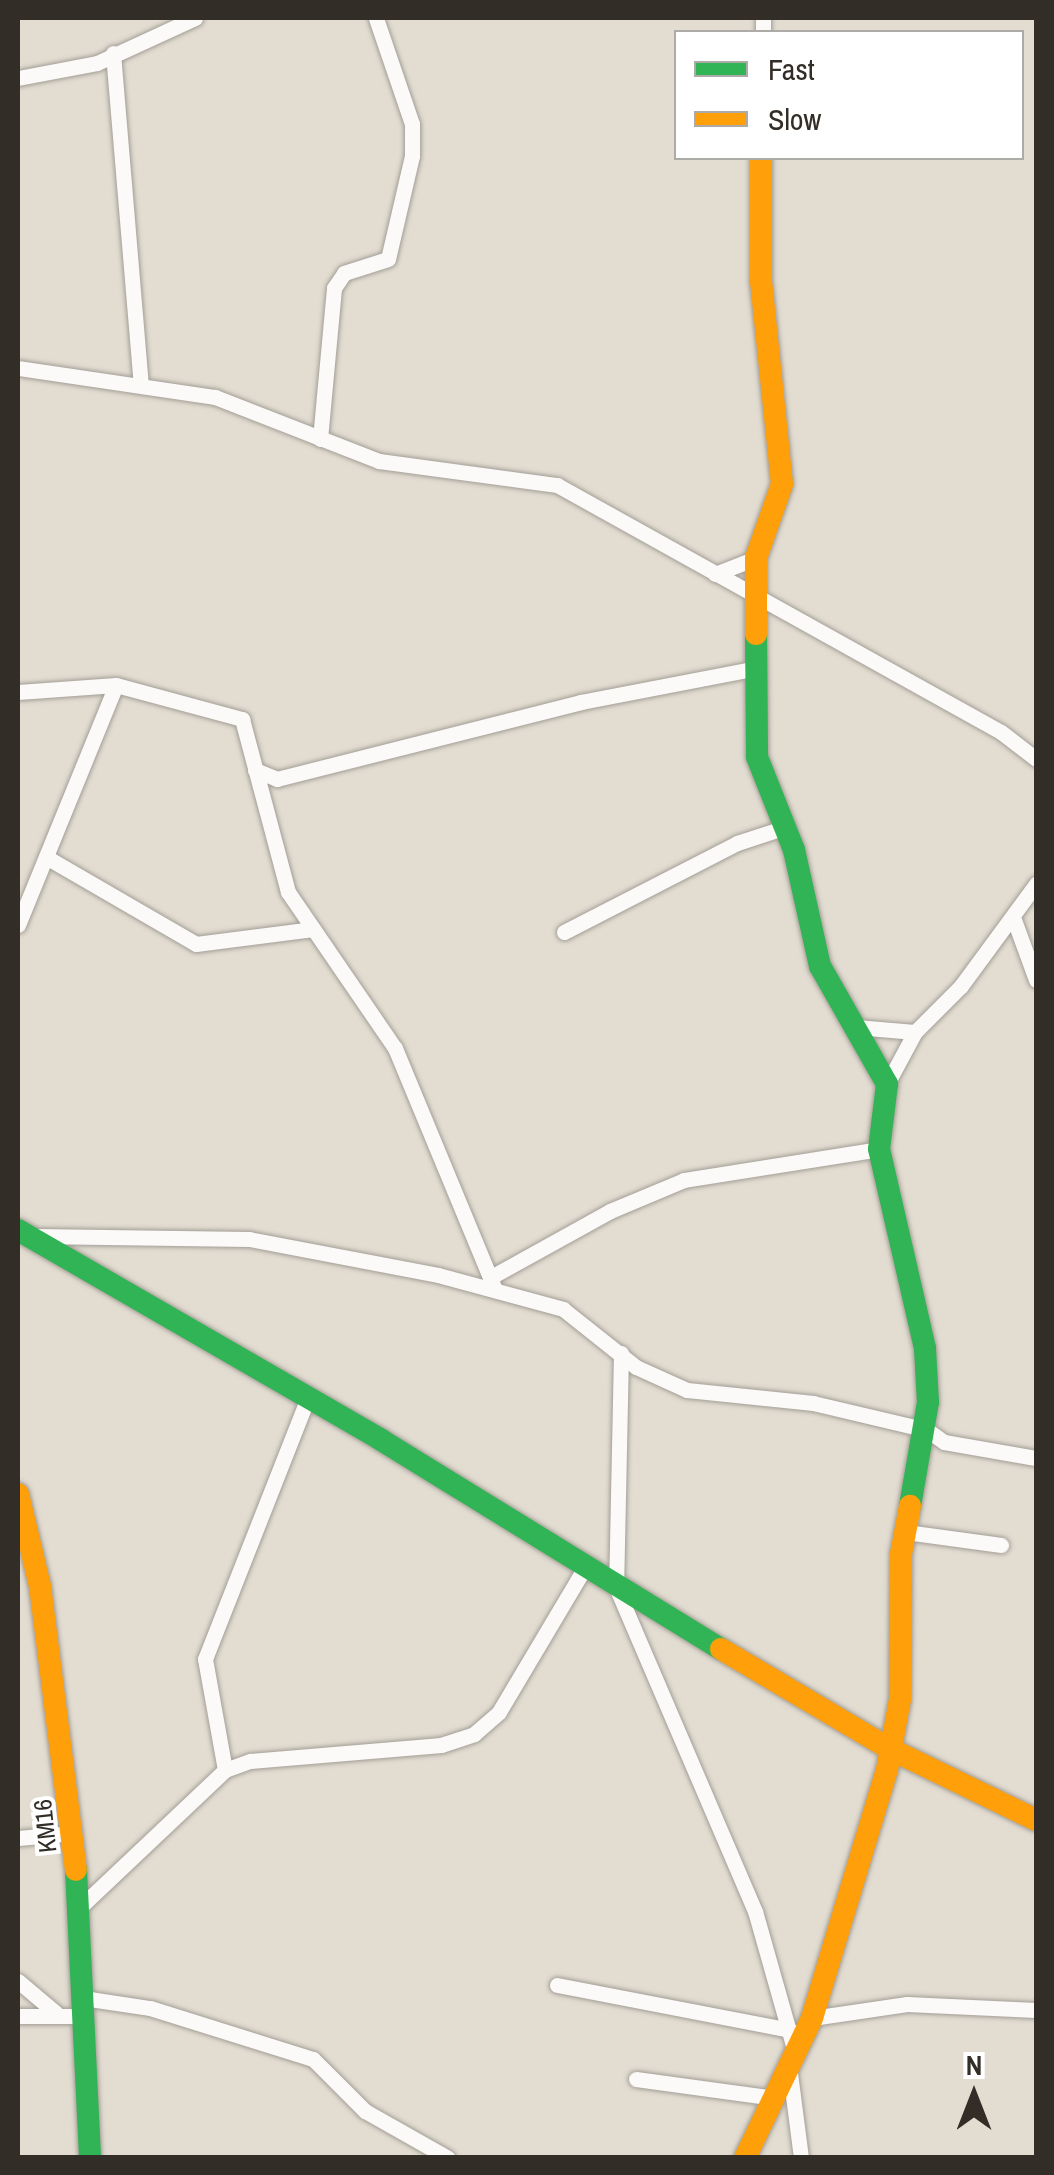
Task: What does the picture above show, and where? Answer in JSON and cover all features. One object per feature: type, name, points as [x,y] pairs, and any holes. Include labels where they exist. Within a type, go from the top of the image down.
[{"type":"street","points":[[18,78],[96,63],[186,18]]},
{"type":"street","points":[[320,439],[334,288],[344,273],[388,259],[412,156],[412,124],[376,18]]},
{"type":"street","points":[[112,53],[141,383]]},
{"type":"street","points":[[761,160],[760,269],[782,484],[756,558],[758,596],[752,669],[757,757],[784,828],[820,966],[887,1084]]},
{"type":"street","points":[[18,368],[141,383],[240,404],[320,439],[404,467],[556,485],[1001,732],[1036,759]]},
{"type":"street","points":[[715,574],[756,558]]},
{"type":"street","points":[[255,770],[277,780],[580,702],[752,669]]},
{"type":"street","points":[[18,692],[116,685],[242,719],[277,866],[313,928],[395,1048],[493,1284]]},
{"type":"street","points":[[18,925],[116,685]]},
{"type":"street","points":[[262,801],[277,780]]},
{"type":"street","points":[[564,932],[737,842],[784,828]]},
{"type":"street","points":[[46,858],[196,944],[313,928]]},
{"type":"street","points":[[745,2158],[775,2098],[792,2051],[812,2018],[890,1750],[900,1699],[906,1532],[927,1430],[925,1350],[879,1149],[887,1084],[915,1032],[962,986],[1036,884]]},
{"type":"street","points":[[1014,916],[1036,980]]},
{"type":"street","points":[[856,1027],[915,1032]]},
{"type":"street","points":[[493,1284],[610,1210],[684,1180],[879,1149]]},
{"type":"street","points":[[24,1233],[249,1239],[493,1284],[563,1310],[648,1376],[688,1390],[792,1400],[927,1430],[944,1442],[1036,1458]]},
{"type":"street","points":[[24,1233],[308,1397],[584,1570],[890,1750],[1036,1820]]},
{"type":"street","points":[[622,1353],[616,1588],[755,1910],[792,2051],[800,2158]]},
{"type":"street","points":[[225,1770],[205,1659],[308,1397]]},
{"type":"street","name":"KM16","points":[[18,1494],[42,1604],[74,1832],[90,2158]]},
{"type":"street","points":[[906,1532],[1001,1545]]},
{"type":"street","points":[[78,1909],[225,1770],[250,1761],[441,1745],[474,1734],[498,1712],[584,1570]]},
{"type":"street","points":[[18,1838],[74,1832]]},
{"type":"street","points":[[18,1981],[56,2013]]},
{"type":"street","points":[[557,1985],[792,2051]]},
{"type":"street","points":[[812,2018],[906,2004],[1036,2010]]},
{"type":"street","points":[[18,2016],[84,2007],[150,2008],[313,2059],[365,2111],[448,2158]]},
{"type":"street","points":[[636,2078],[775,2098]]},
{"type":"traffic: fast","points":[[756,634],[757,757],[794,850],[820,966],[887,1084],[879,1149],[925,1349],[928,1402],[910,1506]]},
{"type":"traffic: fast","points":[[18,1230],[381,1440],[721,1649]]},
{"type":"traffic: fast","points":[[76,1870],[90,2158]]},
{"type":"traffic: slow","points":[[756,634],[756,558],[782,484],[761,281],[761,160]]},
{"type":"traffic: slow","points":[[18,1494],[40,1586],[76,1870]]},
{"type":"traffic: slow","points":[[745,2158],[812,2018],[887,1770],[900,1699],[901,1554],[910,1506]]},
{"type":"traffic: slow","points":[[721,1649],[890,1749],[1036,1820]]}]
